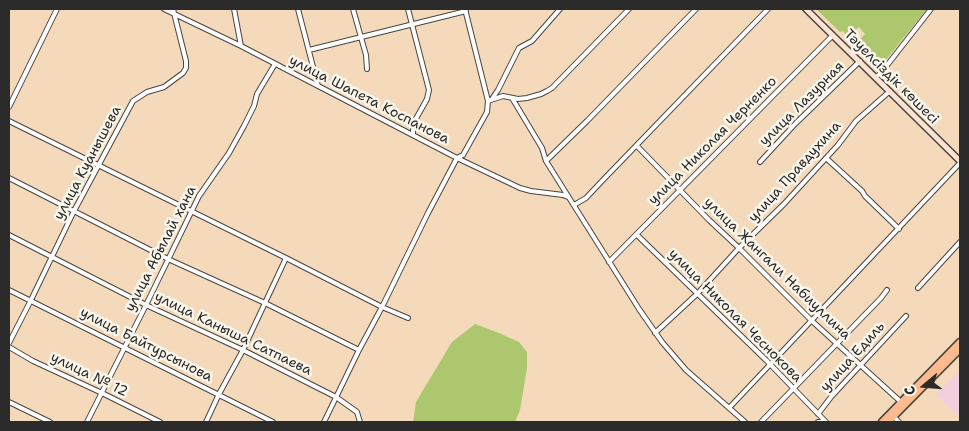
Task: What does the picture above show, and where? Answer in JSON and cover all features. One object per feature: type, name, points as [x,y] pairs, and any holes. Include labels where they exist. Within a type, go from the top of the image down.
[{"type":"highway","points":[[903,404],[960,342]]},
{"type":"highway","points":[[882,422],[892,415],[960,349]]},
{"type":"highway","points":[[888,422],[892,415]]},
{"type":"main road","name":"Тәуелсіздік көшесі","points":[[806,9],[890,90],[960,162]]},
{"type":"street","points":[[9,107],[57,9]]},
{"type":"street","name":"улица Шапета Коспанова","points":[[164,9],[174,11],[458,158],[520,188],[563,195],[568,198]]},
{"type":"street","points":[[234,9],[241,46]]},
{"type":"street","points":[[298,9],[318,86]]},
{"type":"street","points":[[353,9],[366,55],[366,69]]},
{"type":"street","points":[[408,9],[429,90],[427,99],[412,124],[413,134]]},
{"type":"street","points":[[324,422],[417,234],[458,158],[463,155],[487,112],[490,100],[519,48],[532,41],[560,9]]},
{"type":"street","points":[[490,100],[503,96],[521,98],[541,94],[552,88],[629,9]]},
{"type":"street","points":[[546,161],[696,9]]},
{"type":"street","points":[[574,205],[586,198],[768,9]]},
{"type":"street","points":[[876,77],[930,9]]},
{"type":"street","points":[[309,50],[466,10],[490,100]]},
{"type":"street","name":"улица Куанышева","points":[[9,343],[32,300],[74,211],[133,101],[147,92],[164,86],[183,73],[186,68],[186,60],[174,11]]},
{"type":"street","name":"улица Николая Черненко","points":[[609,262],[833,35]]},
{"type":"street","name":"улица Лазурная","points":[[760,162],[795,124],[860,62]]},
{"type":"street","name":"улица Абылай хана","points":[[87,422],[198,196],[229,153],[254,106],[257,94],[275,64]]},
{"type":"street","name":"улица Правдухина","points":[[655,333],[697,294],[739,248],[784,204],[838,145],[856,121],[890,90]]},
{"type":"street","points":[[512,98],[542,148],[546,161],[568,198],[655,333],[686,370],[745,422]]},
{"type":"street","points":[[9,121],[382,307],[408,318]]},
{"type":"street","name":"улица Жангали Набиуллина","points":[[636,146],[812,321],[903,404]]},
{"type":"street","points":[[826,158],[899,229]]},
{"type":"street","points":[[729,408],[960,162]]},
{"type":"street","points":[[9,178],[168,259],[266,303],[359,350]]},
{"type":"street","name":"улица Николая Чеснокова","points":[[637,234],[825,422]]},
{"type":"street","name":"улица Каныша Сатпаева","points":[[9,235],[146,305],[243,350],[336,397],[357,412],[360,422]]},
{"type":"street","points":[[918,288],[960,242]]},
{"type":"street","points":[[206,422],[266,303],[286,258]]},
{"type":"street","name":"улица Байтурсынова","points":[[9,290],[274,422]]},
{"type":"street","points":[[761,422],[887,290]]},
{"type":"street","name":"улица Едиль","points":[[818,414],[831,397],[906,316]]},
{"type":"street","name":"улица № 12","points":[[9,348],[160,422]]},
{"type":"street","points":[[9,402],[50,422]]},
{"type":"street","points":[[892,415],[899,422]]},
{"type":"street","points":[[818,422],[825,422]]},
{"type":"shaded area","points":[[960,370],[960,417],[936,395]]},
{"type":"green space","points":[[816,9],[927,9],[880,67],[855,44],[865,34],[859,27],[848,37],[843,31],[840,32]]},
{"type":"green space","points":[[475,324],[519,342],[527,352],[527,368],[520,410],[515,422],[413,422],[416,402],[452,342]]}]
